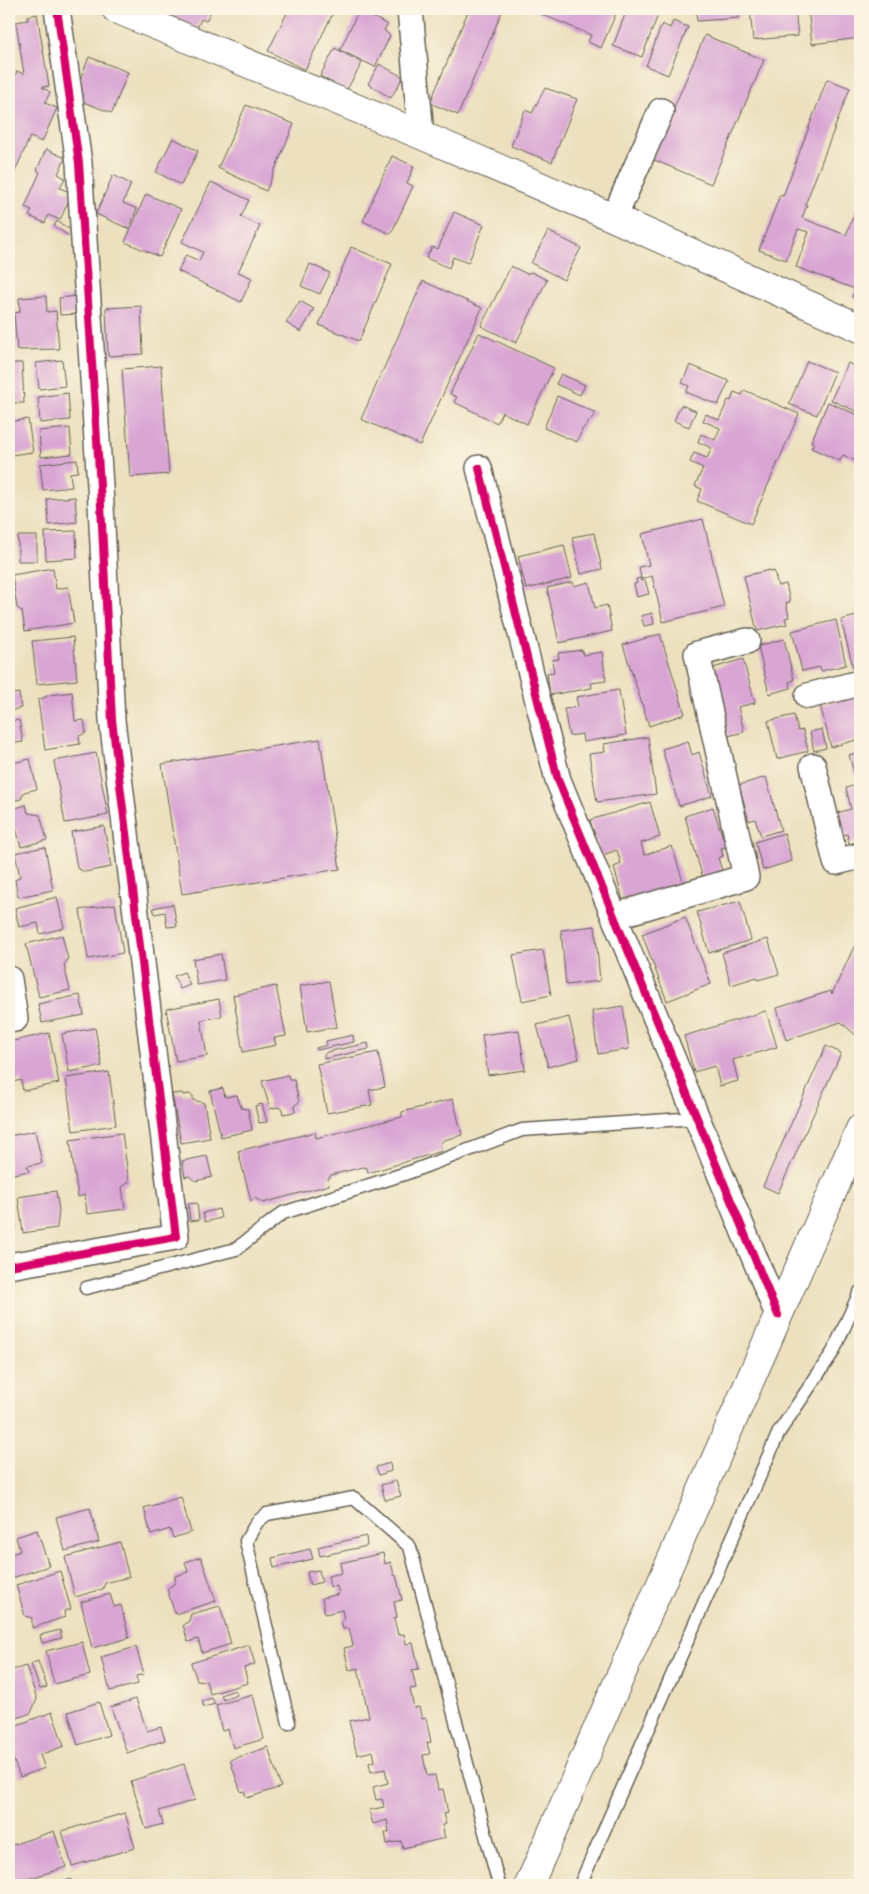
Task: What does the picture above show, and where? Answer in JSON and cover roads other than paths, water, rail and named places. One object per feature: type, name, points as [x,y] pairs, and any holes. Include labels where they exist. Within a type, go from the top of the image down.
[{"type":"street","points":[[9,1266],[176,1238],[112,720],[100,486],[79,163],[57,9]]},
{"type":"street","points":[[116,9],[421,135],[614,218],[860,328]]},
{"type":"street","points":[[410,9],[421,135]]},
{"type":"street","points":[[614,218],[661,111]]},
{"type":"street","points":[[479,468],[558,780],[778,1315]]},
{"type":"street","points":[[615,916],[746,877],[697,654],[747,641]]},
{"type":"street","points":[[808,696],[860,683]]},
{"type":"street","points":[[813,766],[836,862],[860,856]]},
{"type":"street","points":[[9,979],[15,1018],[9,1020]]},
{"type":"street","points":[[529,1885],[860,1129]]},
{"type":"lane","points":[[86,1288],[236,1249],[283,1213],[410,1172],[522,1130],[698,1118]]},
{"type":"lane","points":[[580,1885],[779,1432],[833,1352],[860,1292]]},
{"type":"lane","points":[[289,1723],[246,1541],[257,1522],[267,1514],[354,1498],[410,1547],[499,1885]]}]
